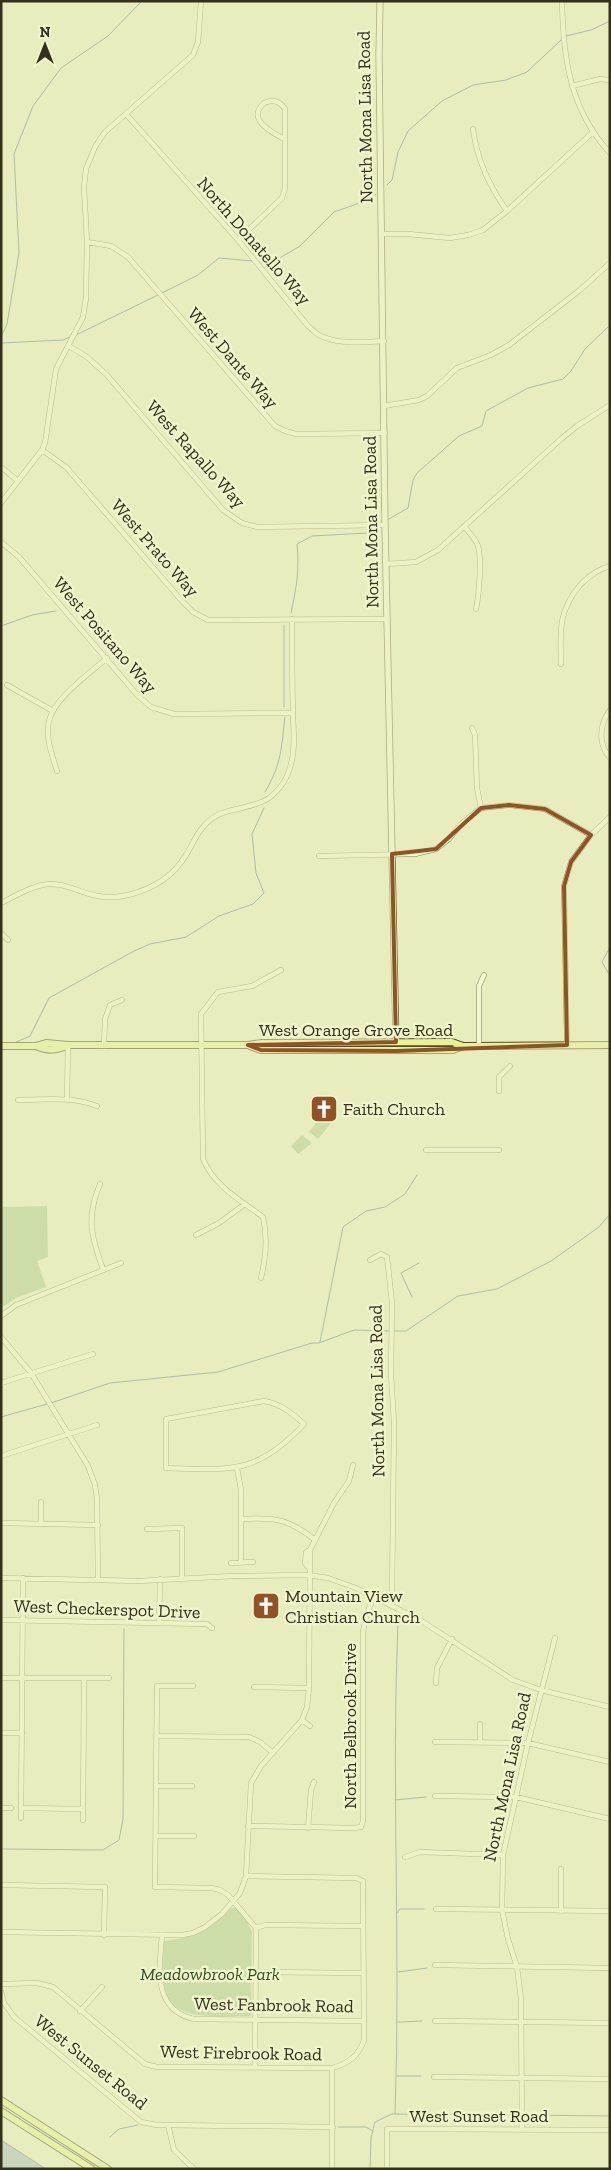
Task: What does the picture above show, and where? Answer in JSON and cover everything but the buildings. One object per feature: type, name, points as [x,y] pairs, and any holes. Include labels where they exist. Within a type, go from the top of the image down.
[{"type":"main road","name":"West Orange Grove Road","points":[[1,1046],[36,1046],[46,1050],[58,1050],[68,1045],[248,1045],[262,1043],[452,1042],[463,1046],[610,1045]]},
{"type":"main road","name":"West Orange Grove Road","points":[[248,1045],[260,1050],[453,1050],[463,1046]]},
{"type":"main road","points":[[1,2100],[108,2169]]},
{"type":"main road","points":[[1,2111],[92,2169]]},
{"type":"street","points":[[1,503],[42,450],[47,437],[54,377],[83,317],[86,298],[87,242],[84,187],[86,169],[100,140],[192,55],[198,42],[201,1]]},
{"type":"street","name":"North Mona Lisa Road","points":[[380,1],[379,55],[385,525],[396,1042]]},
{"type":"street","points":[[562,1],[565,62],[572,86],[581,110],[593,132],[610,153]]},
{"type":"street","points":[[572,86],[600,79],[608,80]]},
{"type":"street","points":[[238,240],[282,198],[285,188],[285,109],[282,104],[275,101],[264,103],[258,112],[258,121],[266,130],[284,138]]},
{"type":"street","name":"North Donatello Way","points":[[126,114],[238,240],[308,326],[320,336],[347,342],[384,341]]},
{"type":"street","points":[[473,129],[475,147],[482,167],[496,196],[507,211]]},
{"type":"street","points":[[382,234],[408,234],[440,238],[458,237],[483,230],[507,211],[593,132]]},
{"type":"street","name":"West Dante Way","points":[[87,242],[111,246],[128,257],[275,426],[285,432],[296,434],[385,433]]},
{"type":"street","points":[[384,406],[419,400],[427,396],[457,368],[491,355],[510,345],[580,290],[610,262]]},
{"type":"street","name":"West Rapallo Way","points":[[69,346],[87,357],[106,374],[223,510],[236,520],[257,527],[385,525]]},
{"type":"street","points":[[386,564],[408,564],[438,550],[561,439],[610,405]]},
{"type":"street","name":"West Prato Way","points":[[42,450],[66,467],[193,612],[208,620],[387,619]]},
{"type":"street","points":[[1,467],[18,481]]},
{"type":"street","points":[[465,527],[479,548],[480,592],[476,609]]},
{"type":"street","name":"West Positano Way","points":[[1,542],[19,557],[145,702],[167,713],[293,713]]},
{"type":"street","points":[[560,664],[560,634],[566,604],[588,576],[610,566]]},
{"type":"street","points":[[1,903],[22,892],[52,884],[64,885],[98,896],[128,895],[158,884],[180,865],[202,827],[208,821],[230,809],[260,803],[269,798],[281,785],[292,763],[292,620]]},
{"type":"street","points":[[57,771],[48,743],[48,722],[53,711],[65,696],[107,658]]},
{"type":"street","points":[[7,685],[53,711]]},
{"type":"street","points":[[610,710],[604,719],[601,731],[602,744],[610,758]]},
{"type":"street","points":[[472,728],[475,735],[477,788],[481,808]]},
{"type":"street","points":[[318,856],[415,854],[436,849],[449,839],[460,825],[481,808],[509,805],[546,809],[591,836]]},
{"type":"street","points":[[567,1045],[564,886],[572,862],[591,836],[610,817]]},
{"type":"street","points":[[1,933],[8,940]]},
{"type":"street","points":[[261,1278],[266,1259],[266,1228],[263,1217],[221,1185],[208,1172],[203,1159],[201,1014],[218,992],[252,986],[281,970]]},
{"type":"street","points":[[479,1046],[479,986],[484,975]]},
{"type":"street","points":[[104,1046],[105,1019],[110,1005],[122,1000]]},
{"type":"street","points":[[67,1099],[68,1045]]},
{"type":"street","points":[[499,1091],[499,1077],[510,1066]]},
{"type":"street","points":[[18,1100],[67,1099],[84,1101],[97,1106]]},
{"type":"street","points":[[426,1150],[499,1150]]},
{"type":"street","points":[[100,1184],[93,1202],[91,1218],[92,1240],[103,1269]]},
{"type":"street","points":[[196,1235],[219,1223],[245,1204]]},
{"type":"street","name":"North Mona Lisa Road","points":[[370,1260],[381,1254],[387,1258],[392,1302],[393,1527],[392,1596],[390,1604]]},
{"type":"street","points":[[1,1316],[16,1305],[121,1263]]},
{"type":"street","points":[[1,1338],[31,1373],[88,1466],[95,1485],[98,1525],[98,1580]]},
{"type":"street","points":[[1,1383],[93,1354]]},
{"type":"street","points":[[264,1401],[274,1402],[286,1408],[304,1424],[280,1448],[262,1459],[237,1468],[225,1470],[166,1468],[166,1419],[264,1401]]},
{"type":"street","points":[[1,1456],[97,1425]]},
{"type":"street","points":[[1,1932],[182,1935],[206,1927],[234,1902],[246,1876],[251,1783],[258,1770],[302,1720],[307,1707],[309,1688],[309,1568],[305,1563],[306,1552],[310,1550],[334,1503],[349,1481],[353,1465]]},
{"type":"street","points":[[237,1468],[241,1490],[241,1562]]},
{"type":"street","points":[[40,1524],[41,1502]]},
{"type":"street","points":[[242,1519],[270,1518],[286,1521],[315,1540]]},
{"type":"street","points":[[1,1523],[98,1525]]},
{"type":"street","points":[[147,1529],[182,1528],[182,1577]]},
{"type":"street","points":[[231,1563],[253,1562]]},
{"type":"street","points":[[1,1578],[139,1581],[182,1577],[308,1575],[328,1578],[390,1604],[452,1639],[513,1680],[541,1690],[610,1707]]},
{"type":"street","points":[[21,1818],[23,1578]]},
{"type":"street","points":[[159,1623],[160,1579]]},
{"type":"street","name":"North Belbrook Drive","points":[[308,1828],[363,1828],[364,1631],[367,1613],[374,1597]]},
{"type":"street","name":"West Checkerspot Drive","points":[[1,1620],[207,1624],[212,1628]]},
{"type":"street","name":"North Mona Lisa Road","points":[[522,2130],[523,2023],[517,1967],[508,1939],[502,1910],[503,1855],[554,1638]]},
{"type":"street","points":[[436,1683],[437,1668],[452,1639]]},
{"type":"street","points":[[1,1678],[109,1678]]},
{"type":"street","points":[[83,1820],[84,1678]]},
{"type":"street","points":[[193,1686],[157,1686],[156,1887],[212,1888],[220,1890],[234,1902],[256,1928],[255,2068]]},
{"type":"street","points":[[254,1687],[309,1688]]},
{"type":"street","points":[[302,1720],[310,1726]]},
{"type":"street","points":[[480,1724],[480,1742]]},
{"type":"street","points":[[1,1733],[22,1733]]},
{"type":"street","points":[[157,1736],[249,1737],[260,1742],[273,1754]]},
{"type":"street","points":[[435,1742],[528,1743],[610,1762]]},
{"type":"street","points":[[248,1826],[308,1828],[311,1790],[314,1782]]},
{"type":"street","points":[[156,1786],[192,1786]]},
{"type":"street","points":[[435,1796],[516,1797],[610,1819]]},
{"type":"street","points":[[1,1808],[11,1808]]},
{"type":"street","points":[[21,1808],[83,1809]]},
{"type":"street","points":[[156,1836],[194,1836]]},
{"type":"street","points":[[405,1857],[420,1852],[503,1855]]},
{"type":"street","points":[[561,1869],[561,1911]]},
{"type":"street","points":[[246,1876],[362,1878],[364,1884],[363,2021]]},
{"type":"street","points":[[1,1885],[105,1887],[104,1935]]},
{"type":"street","points":[[436,1909],[610,1911]]},
{"type":"street","points":[[256,1928],[265,1925],[363,1926]]},
{"type":"street","name":"West Fanbrook Road","points":[[162,1936],[162,1993],[170,2008],[176,2013],[194,2019],[363,2021]]},
{"type":"street","points":[[434,1965],[610,1968]]},
{"type":"street","points":[[256,1972],[363,1973]]},
{"type":"street","name":"West Firebrook Road","points":[[1,1984],[48,1985],[53,1987],[144,2064],[157,2067],[332,2068],[348,2063],[355,2057],[364,2040],[363,2021]]},
{"type":"street","points":[[80,2011],[102,1986]]},
{"type":"street","name":"West Sunset Road","points":[[1,1991],[4,2003],[14,2017],[131,2116],[146,2124],[333,2127]]},
{"type":"street","points":[[434,2021],[610,2023]]},
{"type":"street","points":[[332,2068],[332,2169]]},
{"type":"street","points":[[434,2077],[610,2079]]},
{"type":"street","points":[[168,2125],[174,2150],[194,2169]]},
{"type":"street","name":"West Sunset Road","points":[[387,2169],[387,2129],[610,2130]]},
{"type":"highlighted area","points":[[509,805],[545,809],[591,835],[571,862],[564,886],[567,1045],[396,1051],[261,1050],[248,1045],[396,1042],[392,854],[436,849],[481,808]]},
{"type":"green space","points":[[321,1116],[331,1123],[318,1139],[309,1132]]},
{"type":"green space","points":[[302,1135],[312,1143],[298,1154],[291,1146]]},
{"type":"green space","points":[[47,1206],[48,1257],[37,1261],[46,1287],[16,1298],[1,1308],[1,1207]]},
{"type":"green space","name":"Meadowbrook Park","points":[[231,1908],[237,1908],[247,1920],[252,1932],[251,2016],[202,2016],[179,2009],[170,2002],[165,1991],[163,1973],[164,1941],[201,1932],[216,1922]]},
{"type":"water","points":[[1,2140],[46,2169],[1,2169]]},
{"type":"waterway","points":[[1,337],[7,324],[19,253],[14,154],[33,106],[61,68],[108,36],[142,1]]},
{"type":"waterway","points":[[566,36],[591,30],[610,21]]},
{"type":"waterway","points":[[387,185],[392,180],[398,152],[408,131],[442,101],[473,85],[506,80],[527,72],[561,40]]},
{"type":"waterway","points":[[259,262],[278,259],[300,246],[334,212],[368,200],[376,194]]},
{"type":"waterway","points":[[162,293],[198,275],[219,258],[253,261]]},
{"type":"waterway","points":[[76,335],[158,295]]},
{"type":"waterway","points":[[387,520],[408,508],[413,480],[417,473],[459,436],[482,426],[486,411],[528,388],[563,379],[571,371],[585,349],[610,325]]},
{"type":"waterway","points":[[1,343],[63,340],[70,337]]},
{"type":"waterway","points":[[291,613],[297,579],[297,544],[312,536],[367,533],[381,526]]},
{"type":"waterway","points":[[1,626],[32,615],[56,611]]},
{"type":"waterway","points":[[284,625],[284,707]]},
{"type":"waterway","points":[[265,792],[278,764],[285,717]]},
{"type":"waterway","points":[[14,1043],[30,1036],[49,998],[134,951],[150,944],[186,937],[219,916],[253,904],[264,893],[256,873],[252,834],[264,808]]},
{"type":"waterway","points":[[610,947],[602,962],[610,976]]},
{"type":"waterway","points":[[320,1342],[343,1227],[366,1211],[385,1207],[405,1194],[417,1175]]},
{"type":"waterway","points":[[393,1331],[406,1331],[458,1296],[497,1289],[551,1261],[599,1227],[610,1214]]},
{"type":"waterway","points":[[412,1297],[401,1273],[419,1263]]},
{"type":"waterway","points":[[51,1403],[110,1383],[218,1372],[312,1343],[319,1343],[354,1330],[389,1331]]},
{"type":"waterway","points":[[1,1417],[47,1404]]},
{"type":"waterway","points":[[395,2114],[397,2052],[395,1744],[398,1621]]},
{"type":"waterway","points":[[1,1849],[103,1850],[119,1840],[123,1819],[124,1629]]},
{"type":"waterway","points":[[395,1800],[426,1797]]},
{"type":"waterway","points":[[397,1913],[400,1909],[424,1909]]},
{"type":"waterway","points":[[398,1972],[427,1968]]},
{"type":"waterway","points":[[398,2022],[422,2021]]},
{"type":"waterway","points":[[397,2076],[421,2076]]},
{"type":"waterway","points":[[370,2169],[371,2138],[375,2122],[392,2114],[519,2115]]},
{"type":"waterway","points":[[523,2115],[610,2116]]},
{"type":"waterway","points":[[110,2137],[119,2129],[138,2125]]},
{"type":"waterway","points":[[338,2127],[366,2127],[373,2131]]},
{"type":"place","name":"Faith Church","points":[[324,1109]]},
{"type":"place","name":"Mountain View Christian Church","points":[[266,1606]]}]
